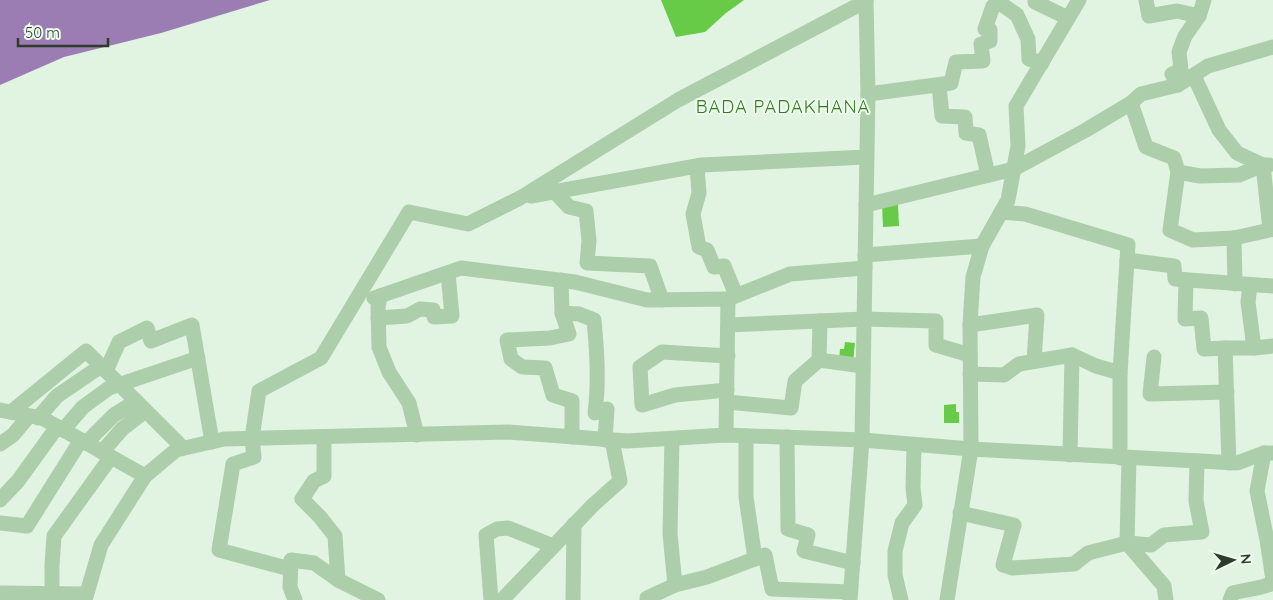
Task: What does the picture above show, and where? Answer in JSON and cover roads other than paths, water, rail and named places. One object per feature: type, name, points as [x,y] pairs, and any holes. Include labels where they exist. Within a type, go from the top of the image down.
[{"type":"street","points":[[290,568],[219,550],[233,464],[254,457],[252,438],[259,391],[322,358],[409,212],[468,224],[520,198],[678,100],[866,0],[868,94],[862,440],[850,596],[772,594],[765,555],[707,577],[676,585],[647,600]]},
{"type":"street","points":[[1036,0],[1035,2],[1068,18]]},
{"type":"street","points":[[947,600],[971,450],[970,325],[973,277],[982,246],[1008,200],[1018,146],[1016,106],[1080,0]]},
{"type":"street","points":[[1146,0],[1149,16],[1177,11],[1199,16]]},
{"type":"street","points":[[1178,85],[1172,74],[1181,70],[1179,52],[1186,36],[1199,16],[1204,0]]},
{"type":"street","points":[[868,94],[951,83],[956,62],[983,61],[981,44],[990,41],[990,30],[985,29],[993,6],[1000,3],[1017,15],[1028,39],[1029,59],[1042,63]]},
{"type":"street","points":[[866,205],[1014,169],[1086,130],[1131,103],[1140,94],[1178,85],[1208,66],[1273,47]]},
{"type":"street","points":[[1194,76],[1220,130],[1238,153],[1268,165]]},
{"type":"street","points":[[939,85],[942,116],[965,117],[966,133],[978,135],[988,175]]},
{"type":"street","points":[[1131,103],[1146,148],[1174,158],[1178,172],[1170,230],[1193,240],[1234,238],[1270,230],[1268,165]]},
{"type":"street","points":[[520,198],[697,166],[866,157]]},
{"type":"street","points":[[1178,172],[1200,176],[1238,175],[1268,165]]},
{"type":"street","points":[[697,166],[699,193],[693,214],[698,247],[707,250],[714,266],[724,266],[732,297],[728,325],[726,435]]},
{"type":"street","points":[[554,191],[569,207],[586,211],[589,240],[587,263],[650,266],[662,300]]},
{"type":"street","points":[[1001,212],[1025,214],[1128,245],[1120,373],[1125,458],[1127,544],[1164,586],[1166,600]]},
{"type":"street","points":[[1234,238],[1242,284],[1248,302],[1254,348]]},
{"type":"street","points":[[417,435],[409,403],[389,372],[379,347],[377,297],[461,268],[575,282],[646,300],[662,300],[732,297],[790,274],[982,246]]},
{"type":"street","points":[[1127,260],[1174,266],[1175,279],[1273,286]]},
{"type":"street","points":[[378,318],[407,316],[420,309],[433,310],[434,317],[452,316],[448,273]]},
{"type":"street","points":[[561,280],[562,313],[569,334],[550,338],[507,340],[511,359],[522,367],[545,368],[552,395],[572,401],[572,437]]},
{"type":"street","points":[[1186,280],[1185,319],[1201,318],[1204,349],[1273,346]]},
{"type":"street","points":[[502,600],[574,524],[620,481],[608,440],[607,409],[595,414],[598,389],[598,360],[594,320],[578,314],[562,313]]},
{"type":"street","points":[[970,325],[1037,315],[1034,361]]},
{"type":"street","points":[[728,325],[864,320],[936,321],[936,345],[970,355]]},
{"type":"street","points":[[728,356],[662,352],[640,368],[642,404],[675,395],[727,396],[791,408],[795,381],[818,360],[820,321]]},
{"type":"street","points":[[0,444],[57,396],[103,368],[119,342],[147,328],[151,341],[192,324],[212,442]]},
{"type":"street","points":[[1225,348],[1229,463]]},
{"type":"street","points":[[5,411],[86,351],[183,448]]},
{"type":"street","points":[[970,374],[1004,375],[1019,364],[1072,355],[1096,366],[1120,373]]},
{"type":"street","points":[[1070,455],[1072,355]]},
{"type":"street","points":[[1154,357],[1150,394],[1227,392]]},
{"type":"street","points":[[0,500],[60,429],[83,407],[109,388],[198,358]]},
{"type":"street","points":[[818,360],[863,366]]},
{"type":"street","points":[[0,523],[27,526],[84,442],[114,415],[140,406]]},
{"type":"street","points":[[52,597],[54,536],[107,455],[122,428],[140,406]]},
{"type":"street","points":[[5,411],[33,417],[60,429],[144,476]]},
{"type":"street","points":[[0,593],[52,597],[86,597],[101,545],[144,476],[176,450],[224,439],[508,432],[627,441],[726,435],[862,440],[971,450],[1229,463],[1237,463],[1268,453]]},
{"type":"street","points":[[746,436],[746,497],[755,559]]},
{"type":"street","points":[[324,437],[324,476],[314,482],[302,499],[335,536],[338,580]]},
{"type":"street","points":[[787,438],[788,529],[808,535],[804,551],[853,563]]},
{"type":"street","points":[[672,439],[670,534],[676,585]]},
{"type":"street","points":[[901,600],[895,575],[895,551],[902,523],[915,505],[913,488],[914,445]]},
{"type":"street","points":[[1230,600],[1233,593],[1247,589],[1263,588],[1273,581],[1258,491],[1268,453]]},
{"type":"street","points":[[960,513],[1014,525],[1003,565],[1012,568],[1074,564],[1088,553],[1127,544],[1151,545],[1164,535],[1202,532],[1196,501],[1197,461]]},
{"type":"street","points":[[573,600],[574,524]]},
{"type":"street","points":[[491,600],[486,535],[498,529],[508,528],[553,546]]},
{"type":"street","points":[[294,600],[290,588],[290,560],[314,563],[338,580],[378,600]]},
{"type":"district","name":"BADA PADAKHANA","points":[[783,107]]}]
